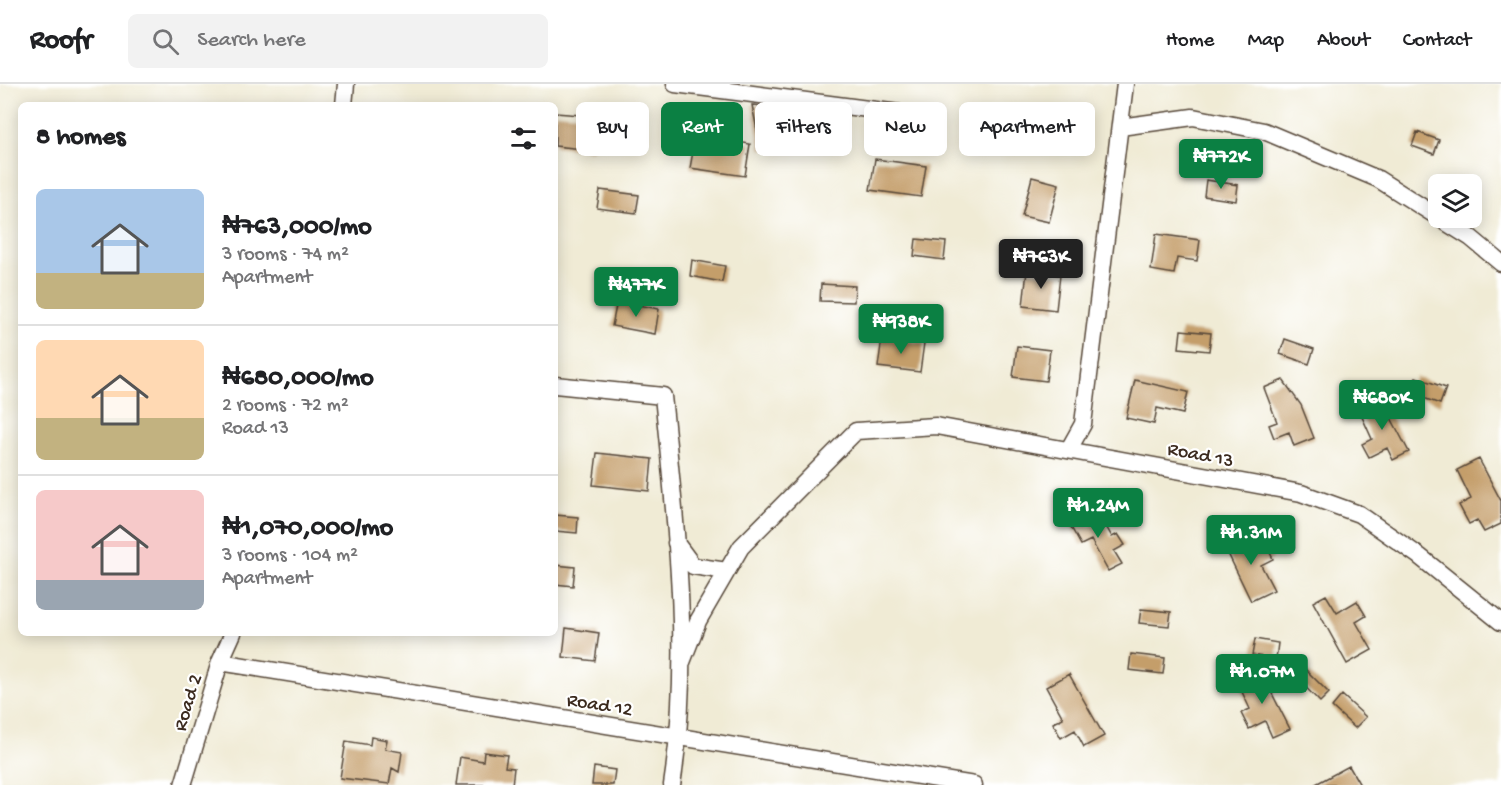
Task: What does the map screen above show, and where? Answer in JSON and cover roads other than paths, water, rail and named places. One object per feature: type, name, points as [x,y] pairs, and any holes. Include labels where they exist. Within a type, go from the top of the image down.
[{"type":"street","points":[[344,102],[346,84]]},
{"type":"street","points":[[675,84],[864,108]]},
{"type":"street","points":[[1069,449],[1083,424],[1125,84]]},
{"type":"street","points":[[1120,127],[1193,117],[1264,131],[1378,179],[1428,210]]},
{"type":"street","points":[[1456,228],[1501,263]]},
{"type":"street","points":[[558,385],[663,396],[682,662],[680,737],[672,785]]},
{"type":"street","name":"Road 13","points":[[727,571],[741,546],[856,431],[936,426],[1301,493],[1359,514],[1501,622]]},
{"type":"street","points":[[675,542],[693,566],[727,571],[698,621],[682,662]]},
{"type":"street","name":"Road 2","points":[[183,785],[220,662],[232,636]]},
{"type":"street","name":"Road 12","points":[[220,662],[974,785]]}]
